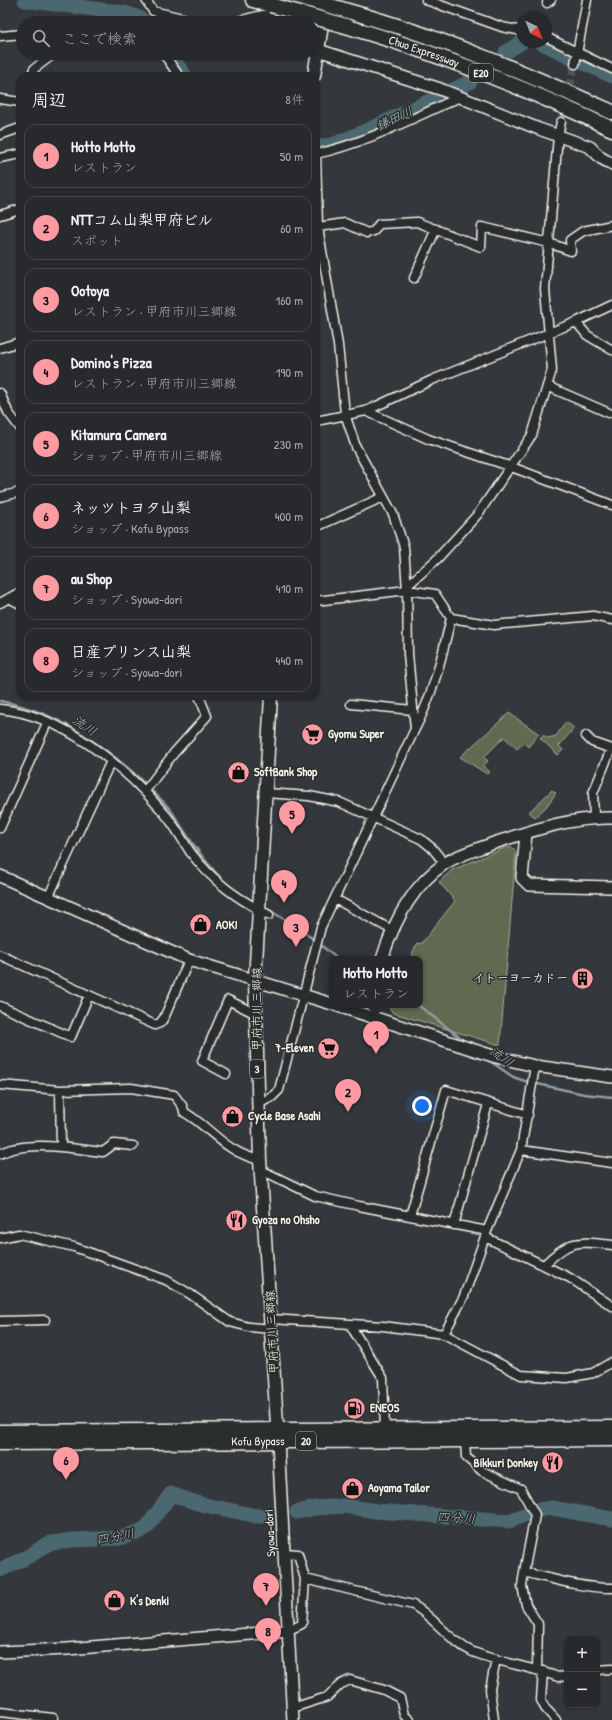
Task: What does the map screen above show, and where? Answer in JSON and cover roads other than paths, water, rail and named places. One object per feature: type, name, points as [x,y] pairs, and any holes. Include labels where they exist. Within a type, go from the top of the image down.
[{"type":"highway","name":"Chuo Expressway","points":[[253,0],[312,16]]},
{"type":"highway","name":"Chuo Expressway","points":[[310,0],[425,36],[514,70],[612,112]]},
{"type":"highway","name":"Chuo Expressway","points":[[320,18],[448,60],[574,110],[612,129]]},
{"type":"highway","points":[[0,1424],[24,1424],[66,1438]]},
{"type":"highway","name":"Kofu Bypass","points":[[0,1443],[66,1438],[278,1435],[385,1430],[612,1428]]},
{"type":"highway","name":"Kofu Bypass","points":[[0,1432],[66,1438]]},
{"type":"highway","name":"Kofu Bypass","points":[[278,1435],[386,1440],[465,1441],[612,1439]]},
{"type":"highway","points":[[0,1452],[23,1452],[66,1438]]},
{"type":"main road","points":[[320,27],[326,0]]},
{"type":"main road","points":[[314,72],[315,60]]},
{"type":"main road","name":"甲府市川三郷線","points":[[271,700],[266,793],[265,913],[255,981],[261,1165],[278,1435]]},
{"type":"street","points":[[146,0],[153,11],[174,16]]},
{"type":"street","points":[[426,0],[502,27],[516,29]]},
{"type":"street","points":[[575,64],[587,0]]},
{"type":"street","points":[[263,16],[273,13],[289,16]]},
{"type":"street","points":[[0,36],[16,35]]},
{"type":"street","points":[[552,40],[612,69]]},
{"type":"street","points":[[320,51],[440,89],[558,136],[590,146],[601,158],[612,164]]},
{"type":"street","points":[[33,72],[41,60]]},
{"type":"street","points":[[168,60],[176,72]]},
{"type":"street","points":[[320,153],[387,130],[459,97]]},
{"type":"street","points":[[0,99],[16,101]]},
{"type":"street","points":[[407,588],[437,559],[478,514],[509,466],[532,435],[552,370],[545,289],[558,136],[561,122]]},
{"type":"street","points":[[0,135],[16,129]]},
{"type":"street","points":[[0,158],[16,155]]},
{"type":"street","points":[[0,216],[16,210]]},
{"type":"street","points":[[320,227],[345,223],[367,233],[374,231],[379,224],[418,222],[481,247],[482,227],[549,243],[571,251],[570,240],[583,231],[612,226]]},
{"type":"street","points":[[414,278],[436,229]]},
{"type":"street","points":[[320,244],[338,345],[345,414],[356,447],[393,514],[404,547],[407,588],[408,654],[415,729]]},
{"type":"street","points":[[320,420],[366,411],[432,380],[576,322],[612,305]]},
{"type":"street","points":[[576,322],[587,335],[612,350]]},
{"type":"street","points":[[0,348],[16,343]]},
{"type":"street","points":[[547,386],[609,413]]},
{"type":"street","points":[[0,393],[8,412],[16,423]]},
{"type":"street","points":[[366,411],[428,439],[509,466],[612,505]]},
{"type":"street","points":[[0,497],[16,493]]},
{"type":"street","points":[[320,525],[383,497]]},
{"type":"street","points":[[320,600],[407,588],[435,594],[451,618],[494,625],[593,616],[612,620]]},
{"type":"street","points":[[0,603],[16,594]]},
{"type":"street","points":[[9,598],[16,602]]},
{"type":"street","points":[[258,1104],[272,1097],[279,1090],[322,927],[421,717],[434,680],[451,618]]},
{"type":"street","points":[[145,791],[174,753],[207,716],[201,700]]},
{"type":"street","points":[[350,704],[413,710]]},
{"type":"street","points":[[0,708],[23,713],[47,722],[73,735],[111,762],[145,791],[165,814],[191,853],[214,880],[238,898],[265,913]]},
{"type":"street","points":[[0,828],[47,722]]},
{"type":"street","points":[[586,736],[592,742],[611,749],[593,793],[594,817]]},
{"type":"street","points":[[48,898],[111,762]]},
{"type":"street","points":[[266,793],[309,796],[338,802],[421,839],[432,848],[445,864]]},
{"type":"street","points":[[383,956],[392,930],[411,898],[432,874],[445,864],[480,848],[564,822],[594,817],[612,818]]},
{"type":"street","points":[[526,833],[522,878],[529,885],[612,887]]},
{"type":"street","points":[[0,876],[189,960],[329,1003]]},
{"type":"street","points":[[335,898],[392,930]]},
{"type":"street","points":[[0,955],[155,1025],[160,1023],[164,1018],[189,960]]},
{"type":"street","points":[[0,1006],[71,1037],[89,995]]},
{"type":"street","points":[[226,1074],[202,1061],[228,1000],[256,1014]]},
{"type":"street","points":[[355,1008],[368,1010],[496,1057],[534,1066],[612,1077]]},
{"type":"street","points":[[444,1334],[464,1296],[486,1234],[521,1150],[528,1115],[534,1066]]},
{"type":"street","points":[[0,1085],[60,1090],[131,1088],[174,1095],[183,1107],[184,1112],[197,1120],[226,1146],[315,1196],[454,1225],[486,1234],[570,1278],[612,1306]]},
{"type":"street","points":[[60,1090],[61,1147]]},
{"type":"street","points":[[410,1216],[446,1090],[528,1115]]},
{"type":"street","points":[[454,1225],[488,1104]]},
{"type":"street","points":[[0,1154],[22,1147],[61,1147],[103,1152],[114,1144],[133,1146]]},
{"type":"street","points":[[521,1150],[612,1163]]},
{"type":"street","points":[[0,1238],[18,1234],[74,1247],[166,1280],[190,1294],[230,1322],[250,1327],[271,1324],[383,1326],[444,1334],[521,1375],[567,1378],[593,1373],[612,1362]]},
{"type":"street","points":[[544,1265],[557,1252],[568,1245],[581,1242],[612,1245]]},
{"type":"street","points":[[0,1321],[45,1320]]},
{"type":"street","points":[[350,1325],[383,1378],[385,1430]]},
{"type":"street","name":"Syowa-dori","points":[[278,1435],[287,1631],[293,1720]]},
{"type":"street","points":[[465,1441],[466,1456],[482,1471],[521,1489],[535,1515],[522,1586],[526,1605],[538,1624],[541,1700],[545,1708],[556,1720]]},
{"type":"street","points":[[0,1652],[67,1649],[287,1631],[302,1624],[305,1579],[298,1554],[284,1553]]},
{"type":"street","points":[[524,1572],[599,1588],[612,1588]]},
{"type":"street","points":[[305,1579],[412,1605],[423,1611],[443,1630],[471,1650],[496,1659],[558,1676],[564,1676]]},
{"type":"street","points":[[494,1720],[490,1689],[496,1659]]},
{"type":"street","points":[[600,1670],[612,1669]]},
{"type":"street","points":[[292,1708],[327,1697],[341,1684],[350,1680],[384,1690],[400,1698],[404,1715],[410,1720]]},
{"type":"street","points":[[0,1712],[54,1718]]},
{"type":"waterway","name":"鎌田川","points":[[25,0],[125,13],[133,16]]},
{"type":"waterway","name":"鎌田川","points":[[506,52],[516,46]]},
{"type":"waterway","name":"鎌田川","points":[[552,48],[612,76]]},
{"type":"waterway","name":"鎌田川","points":[[174,60],[182,72]]},
{"type":"waterway","name":"鎌田川","points":[[320,147],[333,145],[366,131],[470,82]]},
{"type":"waterway","name":"流川","points":[[0,701],[41,713],[80,732],[115,757],[147,785]]},
{"type":"waterway","name":"流川","points":[[153,792],[170,809],[193,844],[222,880],[231,888]]},
{"type":"waterway","name":"流川","points":[[272,912],[298,927],[334,956]]},
{"type":"waterway","name":"流川","points":[[422,1008],[467,1043]]},
{"type":"waterway","name":"流川","points":[[487,1059],[513,1077],[528,1082],[584,1094],[612,1097]]},
{"type":"waterway","name":"四分川","points":[[0,1570],[31,1555],[47,1544],[72,1540],[120,1538],[141,1531],[147,1527],[171,1494],[200,1504],[257,1516],[265,1516]]},
{"type":"waterway","name":"四分川","points":[[297,1512],[315,1508],[345,1506],[376,1511],[509,1521],[537,1510],[552,1508],[612,1519]]},
{"type":"tunnel","points":[[561,122],[575,64]]},
{"type":"place","name":"Gyomu Super","points":[[313,734]]},
{"type":"place","name":"SoftBank Shop","points":[[239,772]]},
{"type":"place","name":"Kitamura Camera","points":[[292,834]]},
{"type":"place","name":"Domino's Pizza","points":[[284,903]]},
{"type":"place","name":"AOKI","points":[[201,925]]},
{"type":"place","name":"Ootoya","points":[[296,947]]},
{"type":"place","name":"イトーヨーカドー","points":[[583,978]]},
{"type":"place","name":"7-Eleven","points":[[329,1048]]},
{"type":"place","name":"Hotto Motto","points":[[376,1054]]},
{"type":"place","name":"NTTコム山梨甲府ビル","points":[[348,1112]]},
{"type":"place","name":"Cycle Base Asahi","points":[[232,1116]]},
{"type":"place","name":"Gyoza no Ohsho","points":[[236,1220]]},
{"type":"place","name":"ENEOS","points":[[355,1408]]},
{"type":"place","name":"Bikkuri Donkey","points":[[553,1463]]},
{"type":"place","name":"ネッツトヨタ山梨","points":[[66,1480]]},
{"type":"place","name":"Aoyama Tailor","points":[[353,1488]]},
{"type":"place","name":"K's Denki","points":[[114,1601]]},
{"type":"place","name":"au Shop","points":[[266,1606]]},
{"type":"place","name":"日産プリンス山梨","points":[[268,1651]]}]
